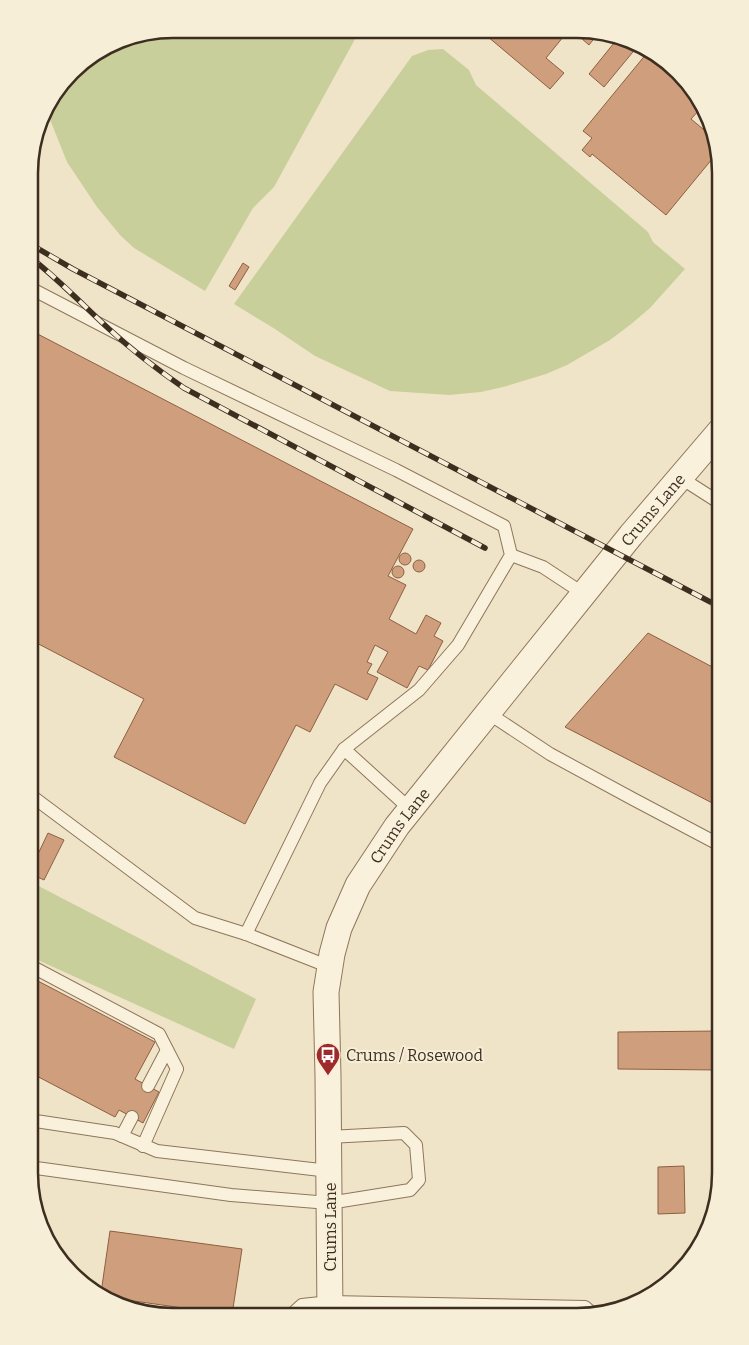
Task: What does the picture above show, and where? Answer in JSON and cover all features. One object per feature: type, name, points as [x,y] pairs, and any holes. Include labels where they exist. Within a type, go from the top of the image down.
[{"type":"street","name":"Crums Lane","points":[[330,1308],[326,992],[332,954],[339,928],[358,885],[396,826],[631,536],[712,440]]},
{"type":"lane","points":[[38,292],[184,368],[396,470],[504,526],[511,555],[458,645],[418,690],[344,749],[320,783],[246,934]]},
{"type":"lane","points":[[681,478],[712,498]]},
{"type":"lane","points":[[511,555],[543,567],[584,594]]},
{"type":"lane","points":[[488,714],[550,754],[711,840]]},
{"type":"lane","points":[[344,749],[410,810]]},
{"type":"lane","points":[[38,801],[195,918],[246,934],[330,967]]},
{"type":"lane","points":[[38,970],[159,1034],[177,1069],[143,1146]]},
{"type":"lane","points":[[148,1086],[167,1050]]},
{"type":"lane","points":[[122,1136],[132,1117]]},
{"type":"lane","points":[[38,1121],[115,1133],[157,1151],[329,1172]]},
{"type":"lane","points":[[38,1168],[231,1195],[329,1203],[410,1190],[419,1180],[416,1145],[404,1132],[329,1137]]},
{"type":"lane","points":[[299,1308],[302,1305],[323,1308]]},
{"type":"lane","points":[[458,1308],[585,1307]]},
{"type":"green space","points":[[163,38],[356,38],[274,187],[253,208],[205,291],[134,248],[120,235],[97,207],[67,162],[49,118],[60,97],[83,71],[90,65],[121,48],[137,42]]},
{"type":"green space","points":[[443,49],[469,70],[476,85],[648,232],[653,242],[685,269],[650,308],[630,325],[610,340],[567,365],[546,374],[481,392],[449,395],[390,391],[315,356],[234,304],[412,56],[428,50]]},
{"type":"green space","points":[[38,886],[256,999],[234,1049],[38,960]]},
{"type":"building","points":[[489,38],[562,38],[546,58],[564,73],[550,89]]},
{"type":"building","points":[[581,38],[594,39],[589,45]]},
{"type":"building","points":[[614,43],[634,50],[604,87],[589,74]]},
{"type":"building","points":[[645,56],[666,71],[689,97],[697,112],[691,119],[704,130],[711,161],[666,215],[592,154],[590,157],[582,150],[592,138],[583,131]]},
{"type":"building","points":[[243,263],[249,267],[235,290],[229,286]]},
{"type":"building","points":[[38,334],[413,529],[388,576],[406,585],[389,619],[416,634],[426,615],[441,623],[434,636],[443,641],[428,670],[419,666],[407,688],[377,672],[388,652],[375,645],[367,662],[372,664],[367,673],[378,678],[367,700],[335,684],[310,732],[296,725],[245,824],[114,757],[144,699],[38,644]]},
{"type":"building","points":[[403,553],[407,553],[411,559],[407,565],[403,565],[399,561],[399,557]]},
{"type":"building","points":[[421,560],[424,561],[424,571],[417,572],[414,571],[413,564],[414,561]]},
{"type":"building","points":[[400,566],[403,567],[403,577],[396,578],[393,577],[392,570],[393,567]]},
{"type":"building","points":[[648,633],[712,667],[711,803],[565,727]]},
{"type":"building","points":[[48,833],[64,840],[44,880],[38,877],[38,854]]},
{"type":"building","points":[[38,981],[155,1042],[135,1079],[159,1092],[143,1123],[119,1110],[115,1117],[38,1077]]},
{"type":"building","points":[[711,1031],[711,1070],[618,1069],[618,1032]]},
{"type":"building","points":[[684,1166],[685,1213],[658,1214],[658,1167]]},
{"type":"building","points":[[110,1231],[242,1249],[233,1308],[183,1308],[130,1300],[102,1287]]},
{"type":"railway","points":[[38,249],[73,269],[712,603]]},
{"type":"railway","points":[[38,264],[127,345],[184,388],[485,548]]},
{"type":"place","name":"Crums / Rosewood","points":[[328,1076]]}]
